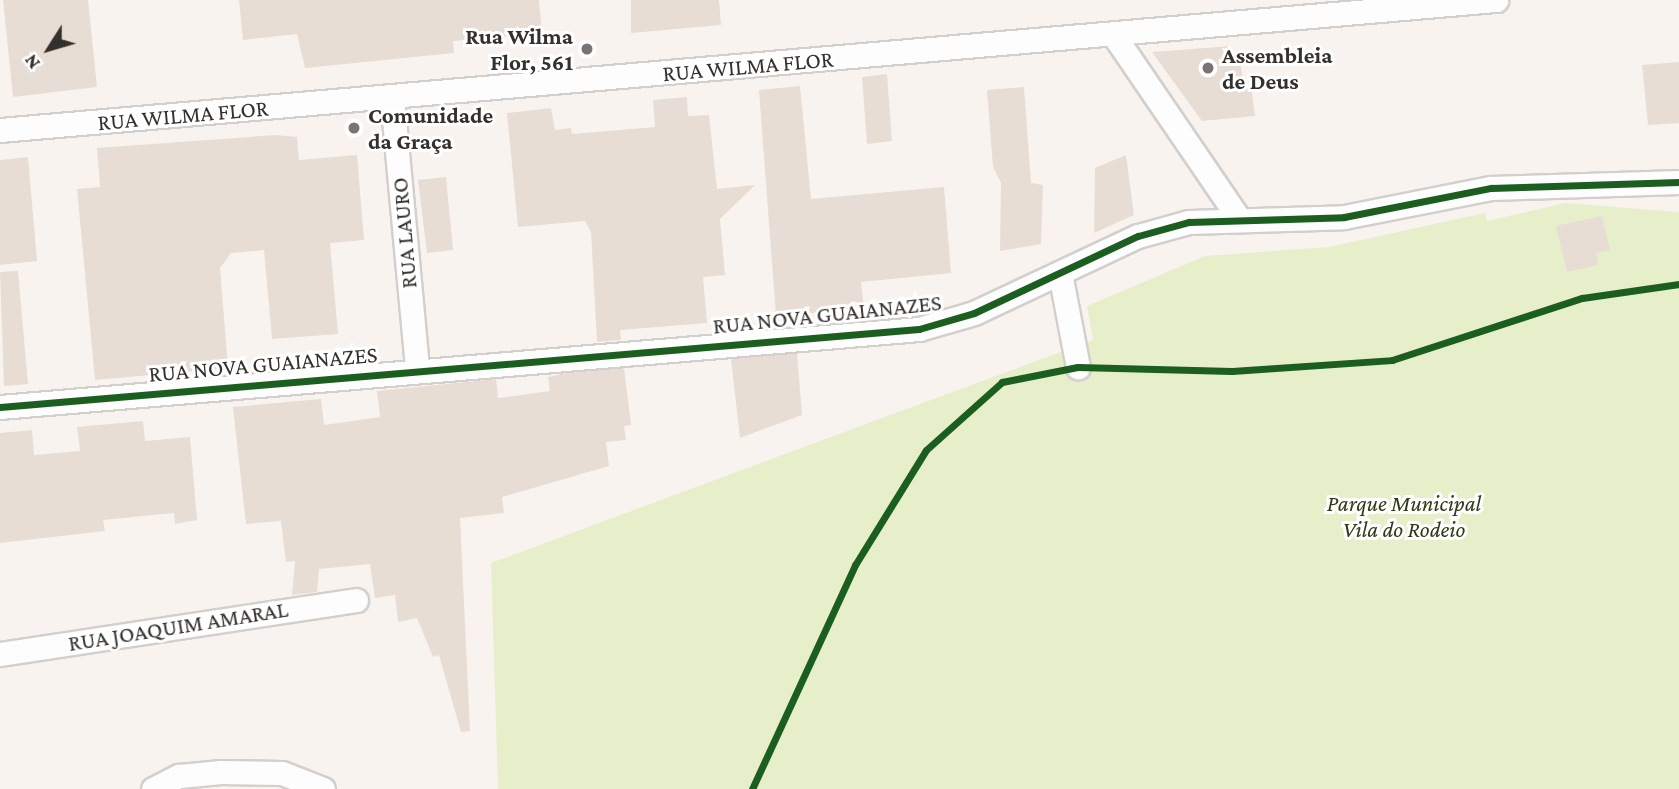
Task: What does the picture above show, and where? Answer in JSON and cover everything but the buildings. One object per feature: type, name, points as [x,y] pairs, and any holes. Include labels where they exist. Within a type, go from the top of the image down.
[{"type":"street","name":"RUA WILMA FLOR","points":[[0,130],[1113,34],[1321,7],[1496,0]]},
{"type":"street","points":[[1113,34],[1240,220]]},
{"type":"street","name":"RUA LAURO","points":[[392,98],[416,369]]},
{"type":"street","name":"RUA NOVA GUAIANAZES","points":[[0,407],[416,369],[919,328],[974,313],[1161,229],[1240,220],[1344,217],[1491,188],[1679,182]]},
{"type":"street","points":[[1060,273],[1078,366]]},
{"type":"street","name":"RUA JOAQUIM AMARAL","points":[[0,654],[356,600]]},
{"type":"street","points":[[153,789],[179,776],[221,772],[282,773],[323,789]]},
{"type":"green space","name":"Parque Municipal Vila do Rodeio","points":[[1565,203],[1679,212],[1679,789],[498,789],[491,563],[1093,340],[1087,306],[1205,256],[1329,247],[1485,213],[1487,221]]},
{"type":"cycle path","points":[[0,407],[919,329],[974,313],[1138,236],[1189,222],[1344,217],[1491,188],[1679,182]]},
{"type":"cycle path","points":[[752,789],[855,565],[926,450],[1002,382],[1078,367],[1232,371],[1392,360],[1582,298],[1679,284]]},
{"type":"place","name":"Rua Wilma Flor, 561","points":[[587,49]]},
{"type":"place","name":"Assembleia de Deus","points":[[1208,68]]},
{"type":"place","name":"Comunidade da Graça","points":[[354,128]]}]
